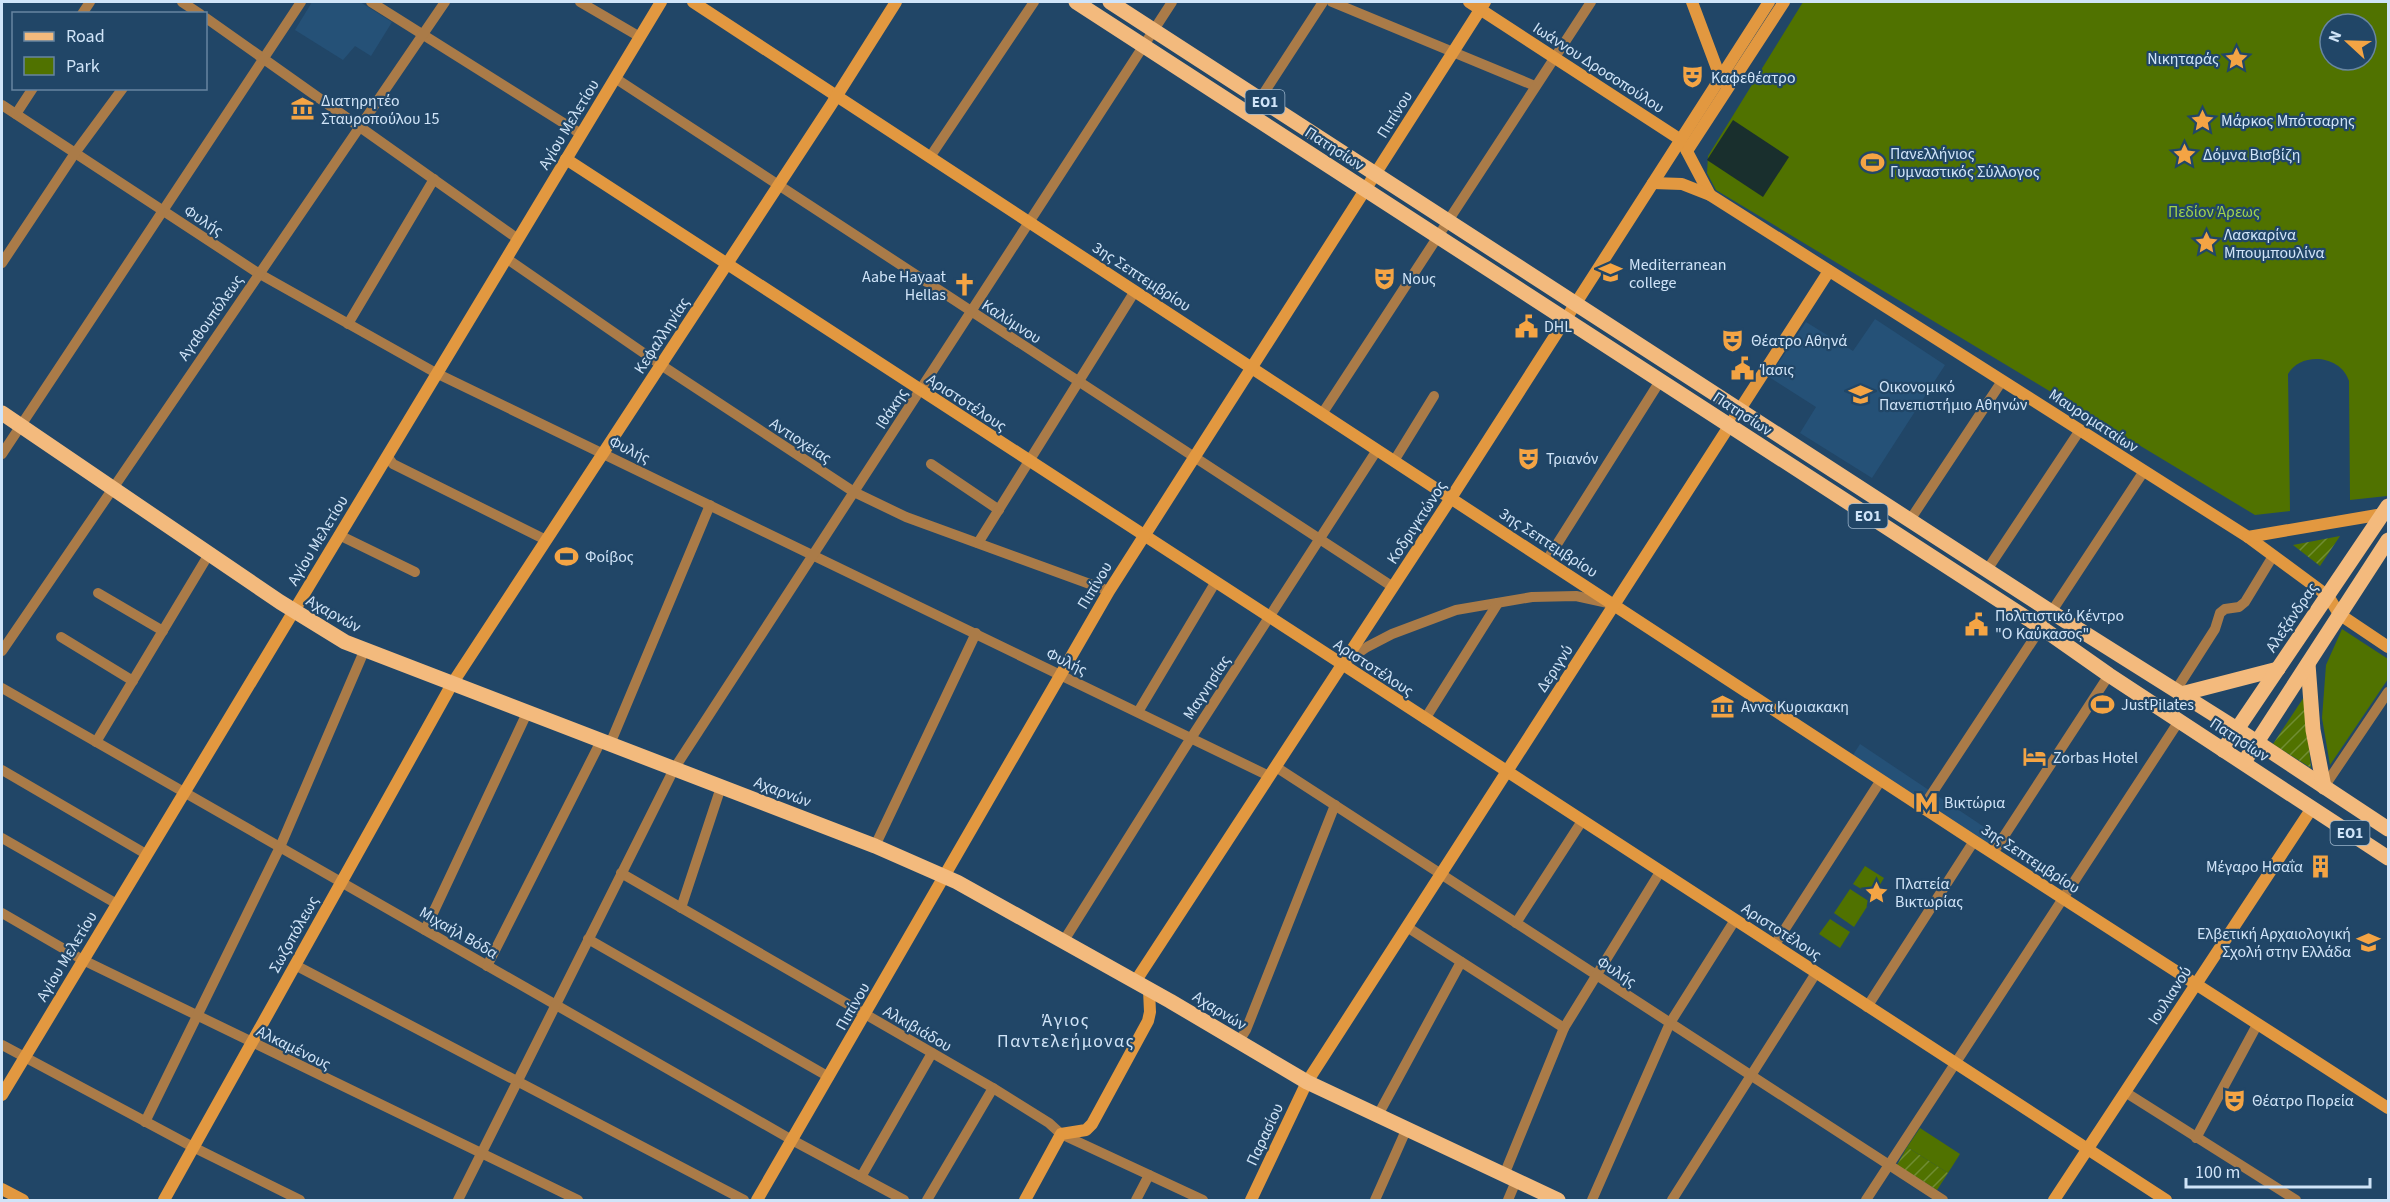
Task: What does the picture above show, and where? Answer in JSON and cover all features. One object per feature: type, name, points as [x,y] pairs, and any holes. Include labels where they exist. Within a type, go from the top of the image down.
[{"type":"main road","name":"Αγίου Μελετίου","points":[[2,1095],[661,2]]},
{"type":"main road","name":"3ης Σεπτεμβρίου","points":[[693,2],[1974,841],[2388,1108]]},
{"type":"main road","name":"Κεφαλληνίας","points":[[452,684],[837,96],[896,2]]},
{"type":"main road","name":"Πατησίων","points":[[1076,2],[2042,628],[2109,675],[2388,858]]},
{"type":"main road","name":"Πατησίων","points":[[1110,2],[2052,612],[2237,729],[2388,829]]},
{"type":"main road","name":"Ιωάννου Δροσοπούλου","points":[[1469,2],[1483,5],[1554,57],[1681,140]]},
{"type":"main road","points":[[1692,2],[1726,92]]},
{"type":"main road","name":"Κοδριγκτώνος","points":[[1135,982],[1451,498],[1769,2]]},
{"type":"main road","points":[[1688,151],[1784,2]]},
{"type":"main road","name":"Πιπίνου","points":[[757,1200],[1109,591],[1483,5]]},
{"type":"main road","points":[[1681,140],[1710,195]]},
{"type":"main road","name":"Αριστοτέλους","points":[[566,159],[2166,1200]]},
{"type":"main road","name":"Μαυροματαίων","points":[[1653,183],[1682,184],[1710,195],[2248,537],[2328,596],[2339,614],[2388,647]]},
{"type":"main road","name":"Δεριγνύ","points":[[1307,1083],[1829,271]]},
{"type":"main road","name":"Αχαρνών","points":[[2,413],[326,632],[365,650],[526,713],[875,846],[945,877],[1135,982],[1307,1083],[1558,1200]]},
{"type":"main road","points":[[2248,537],[2386,510]]},
{"type":"main road","name":"Αλεξάνδρας","points":[[2223,750],[2386,510]]},
{"type":"main road","points":[[2244,762],[2388,540]]},
{"type":"main road","points":[[2307,663],[2313,730],[2325,787]]},
{"type":"main road","points":[[2179,692],[2278,669]]},
{"type":"main road","name":"Σωζοπόλεως","points":[[164,1200],[452,684]]},
{"type":"main road","name":"Ιουλιανού","points":[[2054,1200],[2312,808]]},
{"type":"main road","points":[[1025,1200],[1061,1134],[1086,1130],[1092,1124],[1148,1021],[1149,990]]},
{"type":"main road","name":"Παρασίου","points":[[1251,1200],[1307,1083]]},
{"type":"main road","points":[[2,1189],[23,1200]]},
{"type":"street","points":[[185,2],[198,12]]},
{"type":"street","points":[[2,454],[301,2]]},
{"type":"street","points":[[371,2],[581,134]]},
{"type":"street","name":"Αγαθουπόλεως","points":[[2,651],[111,488],[445,2]]},
{"type":"street","points":[[580,2],[639,37]]},
{"type":"street","points":[[930,157],[1034,2]]},
{"type":"street","name":"Ιθάκης","points":[[458,1200],[674,769],[1172,2]]},
{"type":"street","points":[[1260,99],[1323,2]]},
{"type":"street","points":[[1332,2],[1535,86]]},
{"type":"street","points":[[1322,414],[1591,2]]},
{"type":"street","points":[[207,19],[518,238]]},
{"type":"street","name":"Καλύμνου","points":[[615,78],[1393,587]]},
{"type":"street","points":[[16,114],[32,90]]},
{"type":"street","points":[[2,260],[75,153],[122,90]]},
{"type":"street","name":"Φυλής","points":[[2,105],[258,273],[436,373],[1191,738],[1273,771],[1335,805],[1943,1200]]},
{"type":"street","points":[[348,324],[434,179]]},
{"type":"street","name":"Αντιοχείας","points":[[506,258],[661,365],[854,492],[906,517],[1109,591]]},
{"type":"street","points":[[978,543],[1136,291]]},
{"type":"street","points":[[1547,561],[1660,381]]},
{"type":"street","points":[[1910,520],[2002,381]]},
{"type":"street","points":[[1394,460],[1434,396]]},
{"type":"street","points":[[1987,570],[2080,430]]},
{"type":"street","name":"Μαγνησίας","points":[[1063,942],[1191,738],[1377,450]]},
{"type":"street","points":[[387,456],[393,464],[546,540]]},
{"type":"street","points":[[931,464],[999,510]]},
{"type":"street","points":[[1923,807],[2144,471]]},
{"type":"street","points":[[487,966],[605,743],[710,505]]},
{"type":"street","points":[[339,535],[415,572]]},
{"type":"street","points":[[96,742],[209,554]]},
{"type":"street","points":[[2179,692],[2215,629],[2220,613],[2225,609],[2239,607],[2245,602],[2273,556]]},
{"type":"street","points":[[1138,712],[1215,583]]},
{"type":"street","points":[[98,593],[163,631]]},
{"type":"street","points":[[1342,665],[1367,647],[1421,621],[1456,609],[1532,597],[1576,596],[1614,605]]},
{"type":"street","points":[[1425,719],[1498,603]]},
{"type":"street","points":[[875,846],[976,633]]},
{"type":"street","points":[[61,637],[133,681]]},
{"type":"street","points":[[144,1122],[280,847],[365,650]]},
{"type":"street","points":[[1994,853],[2109,675]]},
{"type":"street","name":"Μιχαήλ Βόδα","points":[[2,688],[792,1140],[904,1200]]},
{"type":"street","points":[[2325,787],[2388,692]]},
{"type":"street","points":[[425,930],[526,713]]},
{"type":"street","points":[[1866,1200],[2179,720]]},
{"type":"street","points":[[2,770],[146,854]]},
{"type":"street","points":[[1774,945],[1881,780]]},
{"type":"street","points":[[681,908],[721,787]]},
{"type":"street","points":[[1238,1043],[1246,1030],[1335,805]]},
{"type":"street","points":[[1516,923],[1582,821]]},
{"type":"street","points":[[2,838],[117,904]]},
{"type":"street","points":[[1867,1007],[1974,841]]},
{"type":"street","points":[[1508,1200],[1510,1178],[1564,1028],[1660,872]]},
{"type":"street","name":"Αλκιβιάδου","points":[[621,873],[993,1088],[1049,1123],[1061,1134],[1203,1200]]},
{"type":"street","name":"Αλκαμένους","points":[[2,913],[82,960],[578,1200]]},
{"type":"street","points":[[1592,1200],[1670,1023],[1735,920]]},
{"type":"street","points":[[1407,927],[1564,1028]]},
{"type":"street","points":[[588,939],[829,1077]]},
{"type":"street","points":[[1378,1115],[1461,962]]},
{"type":"street","points":[[295,965],[744,1200]]},
{"type":"street","points":[[1672,1200],[1816,973]]},
{"type":"street","points":[[2196,1137],[2257,1025]]},
{"type":"street","points":[[2,1045],[144,1122],[300,1200]]},
{"type":"street","points":[[861,1177],[932,1053]]},
{"type":"street","points":[[927,1200],[993,1088]]},
{"type":"street","points":[[2125,1092],[2296,1200]]},
{"type":"street","points":[[1374,1200],[1407,1128]]},
{"type":"street","points":[[1136,1200],[1149,1175]]},
{"type":"shaded area","points":[[312,2],[360,2],[392,22],[371,56],[355,46],[343,60],[295,30]]},
{"type":"shaded area","points":[[1733,120],[1789,157],[1763,197],[1707,160]]},
{"type":"shaded area","name":"Οικονομικό Πανεπιστήμιο Αθηνών","points":[[1875,319],[1945,365],[1872,478],[1800,433],[1816,407],[1769,377],[1806,322],[1853,351]]},
{"type":"shaded area","points":[[1860,744],[2005,841],[1993,860],[1848,763]]},
{"type":"green space","name":"Πεδίον Άρεως","points":[[1803,2],[2388,2],[2387,496],[2350,500],[2349,381],[2345,372],[2330,361],[2311,359],[2294,367],[2288,374],[2290,511],[2255,515],[1716,190],[1707,173],[1708,156]]},
{"type":"green space","points":[[2340,536],[2320,566],[2293,545]]},
{"type":"green space","points":[[2342,629],[2388,659],[2388,679],[2330,765],[2322,718],[2326,665]]},
{"type":"green space","points":[[2304,697],[2311,768],[2273,744]]},
{"type":"green space","points":[[1865,866],[1884,878],[1873,896],[1853,884]]},
{"type":"green space","points":[[1850,889],[1870,902],[1854,927],[1834,913]]},
{"type":"green space","points":[[1830,919],[1850,932],[1840,948],[1819,934]]},
{"type":"green space","points":[[1920,1128],[1960,1154],[1948,1173],[1907,1147]]},
{"type":"green space","points":[[1907,1147],[1948,1173],[1937,1190],[1897,1165]]},
{"type":"place","name":"Νικηταράς","points":[[2237,58]]},
{"type":"place","name":"Καφεθέατρο","points":[[1693,77]]},
{"type":"place","name":"Διατηρητέο Σταυροπούλου 15","points":[[303,109]]},
{"type":"place","name":"Μάρκος Μπότσαρης","points":[[2203,120]]},
{"type":"place","name":"Δόμνα Βισβίζη","points":[[2185,154]]},
{"type":"place","name":"Πανελλήνιος Γυμναστικός Σύλλογος","points":[[1872,162]]},
{"type":"place","name":"Λασκαρίνα Μπουμπουλίνα","points":[[2206,243]]},
{"type":"place","name":"Mediterranean college","points":[[1611,273]]},
{"type":"place","name":"Νους","points":[[1384,278]]},
{"type":"place","name":"Aabe Hayaat Hellas","points":[[964,285]]},
{"type":"place","name":"DHL","points":[[1526,326]]},
{"type":"place","name":"Θέατρο Αθηνά","points":[[1733,340]]},
{"type":"place","name":"Ίασις","points":[[1742,369]]},
{"type":"place","name":"Οικονομικό Πανεπιστήμιο Αθηνών","points":[[1861,395]]},
{"type":"place","name":"Τριανόν","points":[[1528,458]]},
{"type":"place","name":"Φοίβος","points":[[567,556]]},
{"type":"place","name":"Πολιτιστικό Κέντρο \"Ο Καύκασος\"","points":[[1977,624]]},
{"type":"place","name":"JustPilates","points":[[2103,704]]},
{"type":"place","name":"Αννα Κυριακακη","points":[[1723,706]]},
{"type":"place","name":"Zorbas Hotel","points":[[2035,757]]},
{"type":"place","name":"Βικτώρια","points":[[1926,802]]},
{"type":"place","name":"Μέγαρο Ησαΐα","points":[[2321,866]]},
{"type":"place","name":"Πλατεία Βικτωρίας","points":[[1877,892]]},
{"type":"place","name":"Ελβετική Αρχαιολογική Σχολή στην Ελλάδα","points":[[2369,942]]},
{"type":"place","name":"Θέατρο Πορεία","points":[[2234,1100]]},
{"type":"district","name":"Άγιος Παντελεήμονας","points":[[1066,1030]]}]
